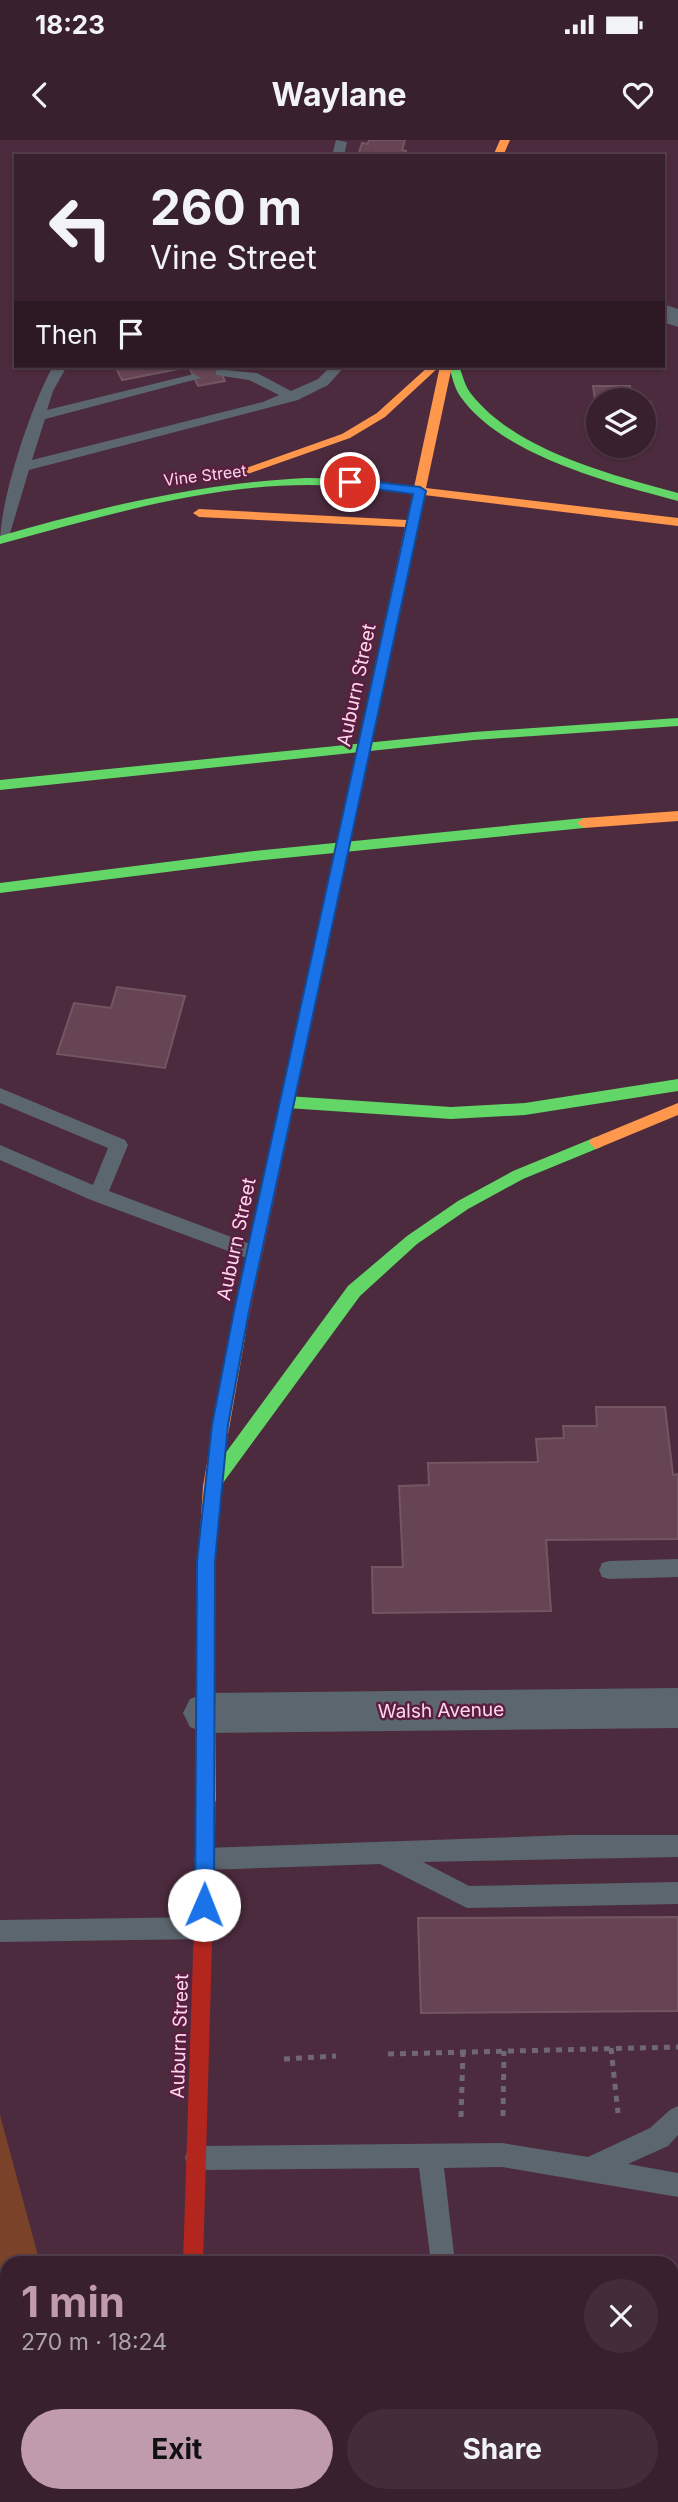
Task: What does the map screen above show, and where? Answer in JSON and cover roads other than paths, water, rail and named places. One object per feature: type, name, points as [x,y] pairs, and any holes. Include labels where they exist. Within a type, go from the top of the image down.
[{"type":"main road","points":[[161,498],[340,440],[379,417],[433,368]]},
{"type":"main road","name":"Auburn Street","points":[[192,2256],[204,1928],[205,1599],[211,1486],[222,1414],[254,1253],[446,368]]},
{"type":"main road","points":[[455,368],[466,396],[519,437],[585,469],[678,497]]},
{"type":"main road","name":"Vine Street","points":[[0,541],[161,498],[258,486],[350,482],[678,522]]},
{"type":"main road","name":"Vine Street","points":[[0,541],[128,518],[178,514],[281,515],[412,524]]},
{"type":"main road","points":[[0,785],[474,736],[678,722]]},
{"type":"main road","points":[[0,888],[226,859],[459,834],[678,816]]},
{"type":"main road","points":[[287,1102],[452,1113],[526,1109],[678,1085]]},
{"type":"main road","points":[[211,1486],[354,1291],[412,1240],[454,1210],[518,1175],[678,1109]]},
{"type":"street","name":"Walsh Avenue","points":[[205,1713],[678,1708]]},
{"type":"lane","points":[[338,154],[341,142]]},
{"type":"lane","points":[[0,541],[46,391],[59,368]]},
{"type":"lane","points":[[23,467],[293,397],[323,382],[336,368]]},
{"type":"lane","points":[[221,372],[252,376],[293,397]]},
{"type":"lane","points":[[39,416],[194,378]]},
{"type":"lane","points":[[0,1095],[119,1145],[98,1195]]},
{"type":"lane","points":[[0,1152],[98,1195],[254,1253]]},
{"type":"lane","points":[[610,1570],[678,1568]]},
{"type":"lane","points":[[205,1859],[571,1846],[678,1846]]},
{"type":"lane","points":[[386,1854],[467,1897],[678,1893]]},
{"type":"lane","points":[[0,1931],[204,1928]]},
{"type":"lane","points":[[587,2170],[659,2137],[678,2118]]},
{"type":"lane","points":[[196,2158],[502,2155],[678,2185]]},
{"type":"lane","points":[[430,2156],[442,2256]]}]
